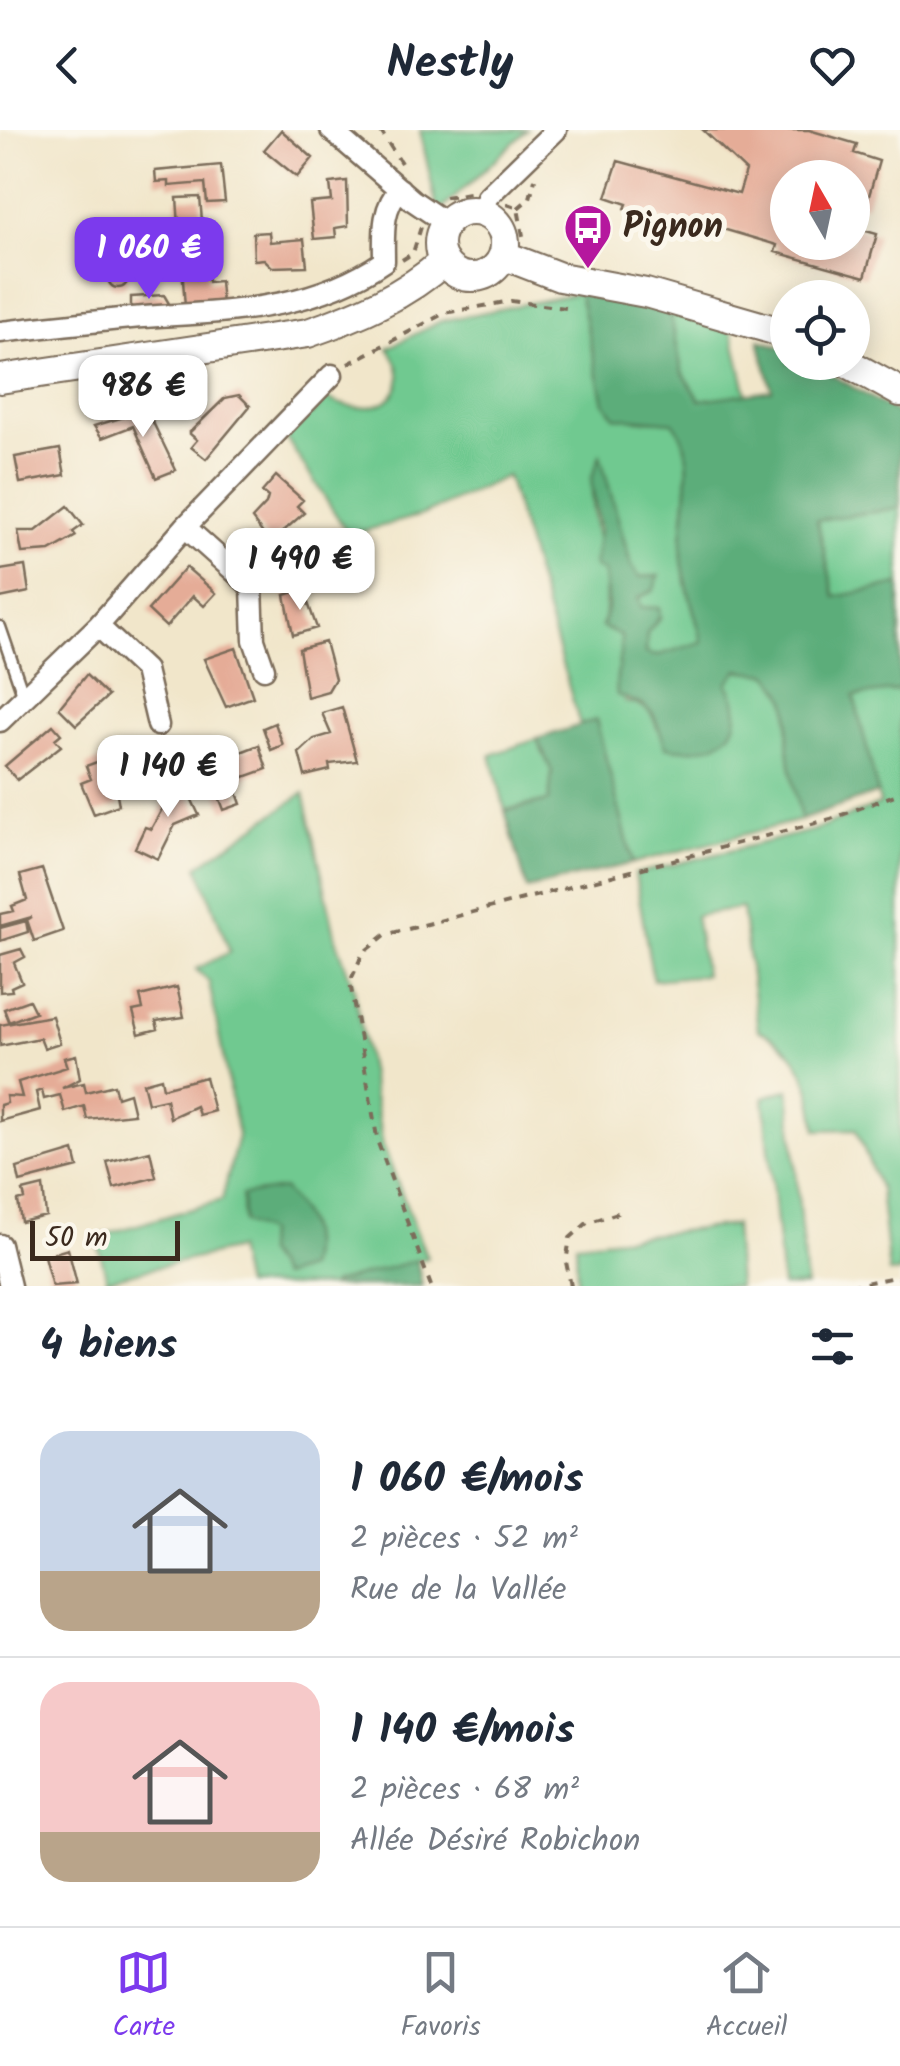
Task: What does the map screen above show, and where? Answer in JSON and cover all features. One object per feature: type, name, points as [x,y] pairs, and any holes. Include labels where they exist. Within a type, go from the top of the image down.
[{"type":"main road","points":[[444,211],[482,213],[504,235],[503,255],[480,276],[460,275],[444,261],[439,242],[444,211]]},
{"type":"main road","points":[[503,255],[560,277],[663,298],[770,329]]},
{"type":"main road","points":[[0,379],[308,333],[402,292],[444,261]]},
{"type":"main road","points":[[870,375],[900,392]]},
{"type":"street","points":[[330,130],[444,211]]},
{"type":"street","points":[[482,213],[487,197],[556,130]]},
{"type":"street","points":[[0,332],[254,310],[302,300],[360,277],[384,261],[384,223],[391,198],[406,182]]},
{"type":"street","points":[[0,722],[98,626],[185,527],[332,374]]},
{"type":"street","points":[[185,527],[252,588],[254,640],[264,669]]},
{"type":"street","points":[[98,626],[145,670],[158,725]]},
{"type":"street","points":[[0,1246],[10,1286]]},
{"type":"lane","points":[[0,627],[25,701]]},
{"type":"path","points":[[380,130],[406,182]]},
{"type":"path","points":[[432,192],[444,211]]},
{"type":"path","points":[[332,374],[445,313],[511,302],[573,309]]},
{"type":"path","points":[[431,1286],[378,1143],[350,982],[363,953],[385,935],[831,818],[900,793]]},
{"type":"path","points":[[571,1286],[566,1262],[570,1238],[586,1223],[618,1213]]},
{"type":"path","points":[[850,1286],[900,1276]]},
{"type":"green space","points":[[420,130],[527,130],[438,213]]},
{"type":"green space","points":[[579,293],[604,402],[637,420],[673,421],[682,436],[688,469],[682,559],[703,643],[656,656],[646,654],[647,633],[660,618],[640,607],[638,598],[658,576],[639,577],[631,564],[600,457],[594,477],[594,519],[605,584],[602,627],[621,635],[625,702],[646,709],[657,728],[727,683],[738,670],[769,674],[784,696],[789,713],[790,764],[801,820],[633,863],[596,720],[580,725],[507,476],[422,515],[349,535],[284,435],[322,395],[357,407],[386,401],[399,380],[388,348],[441,321]]},
{"type":"green space","points":[[579,293],[670,312],[682,371],[700,400],[772,390],[759,340],[770,344],[770,380],[841,380],[900,415],[900,508],[817,520],[835,597],[900,584],[900,690],[854,696],[878,793],[801,820],[790,764],[789,713],[784,696],[769,674],[738,670],[727,683],[737,716],[733,728],[725,738],[699,748],[666,747],[653,714],[643,705],[617,695],[621,636],[602,627],[608,605],[604,572],[594,566],[599,530],[591,480],[600,455],[631,565],[639,577],[659,576],[653,591],[638,598],[641,607],[659,608],[660,617],[647,633],[646,653],[656,656],[702,642],[682,559],[688,469],[682,436],[673,422],[615,417],[604,402]]},
{"type":"green space","points":[[670,312],[732,331],[747,395],[700,400],[682,371]]},
{"type":"green space","points":[[900,508],[900,584],[835,598],[817,519]]},
{"type":"green space","points":[[900,690],[900,1272],[889,1273],[880,1190],[856,1129],[817,1130],[808,1084],[795,1059],[786,1048],[758,1030],[742,908],[695,916],[705,975],[653,980],[635,874],[815,830],[880,804],[854,696]]},
{"type":"green space","points":[[596,720],[633,863],[527,889],[505,811],[549,801],[552,772],[537,739]]},
{"type":"green space","points":[[537,739],[552,772],[549,801],[505,810],[491,755]]},
{"type":"green space","points":[[304,793],[336,939],[354,989],[383,1146],[427,1258],[331,1286],[244,1286],[236,1249],[107,1279],[96,1237],[222,1200],[238,1136],[209,982],[196,969],[230,952],[198,866]]},
{"type":"green space","points":[[789,1089],[806,1286],[782,1286],[764,1097]]},
{"type":"green space","points":[[283,1189],[303,1217],[310,1246],[307,1269],[281,1277],[265,1253],[266,1232],[243,1223],[242,1195]]},
{"type":"green space","points":[[734,1225],[738,1286],[577,1286],[576,1243]]},
{"type":"green space","points":[[417,1260],[422,1286],[331,1286],[333,1283]]},
{"type":"building","points":[[281,130],[313,158],[297,177],[264,150]]},
{"type":"building","points":[[703,130],[809,130],[857,144],[854,153],[879,161],[870,192],[870,160],[770,160],[770,243],[706,224],[704,231],[625,209],[627,204],[606,197],[618,161],[739,194],[746,171]]},
{"type":"building","points":[[221,165],[225,202],[207,203],[205,183],[169,186],[169,181],[156,182],[155,171]]},
{"type":"building","points":[[347,181],[348,226],[335,228],[336,237],[314,239],[310,203],[332,201],[330,183]]},
{"type":"building","points":[[200,197],[204,245],[215,244],[216,260],[206,257],[208,282],[220,281],[222,305],[185,307],[177,198]]},
{"type":"building","points":[[269,232],[270,242],[304,239],[307,266],[272,267],[264,259],[254,260],[253,233]]},
{"type":"building","points":[[870,232],[877,234],[870,259]]},
{"type":"building","points":[[129,234],[146,234],[146,261],[128,261]]},
{"type":"building","points":[[804,260],[870,260],[865,277]]},
{"type":"building","points":[[118,268],[128,278],[118,288],[108,278]]},
{"type":"building","points":[[164,295],[171,307],[131,310],[131,297]]},
{"type":"building","points":[[239,395],[250,406],[206,459],[191,447],[197,440],[189,433],[225,398]]},
{"type":"building","points":[[147,410],[176,470],[156,478],[133,426],[102,438],[94,426]]},
{"type":"building","points":[[60,449],[65,475],[20,483],[15,457]]},
{"type":"building","points":[[276,476],[303,500],[297,506],[304,513],[270,543],[252,519],[266,504],[268,497],[262,492]]},
{"type":"building","points":[[68,506],[83,525],[73,532],[76,536],[50,551],[22,553],[18,531],[36,531]]},
{"type":"building","points":[[25,566],[29,592],[0,598],[0,570]]},
{"type":"building","points":[[186,567],[216,593],[204,606],[193,596],[166,627],[148,610]]},
{"type":"building","points":[[303,589],[317,628],[293,635],[285,595]]},
{"type":"building","points":[[325,642],[335,679],[328,691],[307,697],[299,649]]},
{"type":"building","points":[[236,648],[253,697],[226,707],[204,659]]},
{"type":"building","points":[[86,675],[108,696],[76,725],[59,708]]},
{"type":"building","points":[[342,707],[357,761],[329,764],[330,770],[305,776],[299,753],[314,739],[331,734],[322,713]]},
{"type":"building","points":[[275,723],[283,745],[271,750],[263,728]]},
{"type":"building","points":[[53,725],[61,734],[55,739],[61,746],[17,780],[5,766]]},
{"type":"building","points":[[259,745],[267,769],[233,781],[241,804],[224,810],[207,765]]},
{"type":"building","points":[[110,757],[119,805],[94,814],[81,783],[91,779],[86,766]]},
{"type":"building","points":[[184,783],[199,815],[175,825],[158,859],[135,848],[145,827],[151,829],[161,811],[167,789]]},
{"type":"building","points":[[42,869],[63,931],[34,941],[27,920],[32,917],[0,926],[0,914],[14,911],[12,906],[27,900],[20,875]]},
{"type":"building","points":[[26,921],[28,932],[0,941],[0,928]]},
{"type":"building","points":[[21,949],[25,957],[14,963],[22,982],[11,987],[12,991],[0,992],[0,955]]},
{"type":"building","points":[[177,987],[184,1017],[156,1021],[158,1029],[139,1034],[133,1011],[143,1009],[140,996]]},
{"type":"building","points":[[29,1000],[35,1012],[9,1022],[4,1009]]},
{"type":"building","points":[[52,1016],[60,1043],[44,1048],[40,1038],[0,1046],[0,1025]]},
{"type":"building","points":[[76,1055],[80,1079],[62,1088],[84,1083],[86,1092],[114,1085],[117,1097],[129,1093],[134,1114],[87,1119],[84,1106],[65,1112],[60,1095],[44,1099],[42,1090],[36,1092],[40,1110],[0,1121],[0,1105],[7,1103],[6,1096],[22,1097],[18,1082],[67,1067],[64,1058]]},
{"type":"building","points":[[205,1077],[214,1111],[199,1115],[196,1106],[170,1118],[166,1099],[148,1103],[143,1083],[161,1078],[163,1088]]},
{"type":"building","points":[[74,1151],[78,1167],[20,1182],[17,1168]]},
{"type":"building","points":[[150,1151],[156,1177],[114,1188],[107,1162]]},
{"type":"building","points":[[43,1186],[46,1216],[21,1222],[18,1201],[25,1199],[23,1191]]},
{"type":"building","points":[[68,1249],[77,1284],[52,1286],[44,1256]]},
{"type":"place","name":"Pignon","points":[[588,270]]}]
